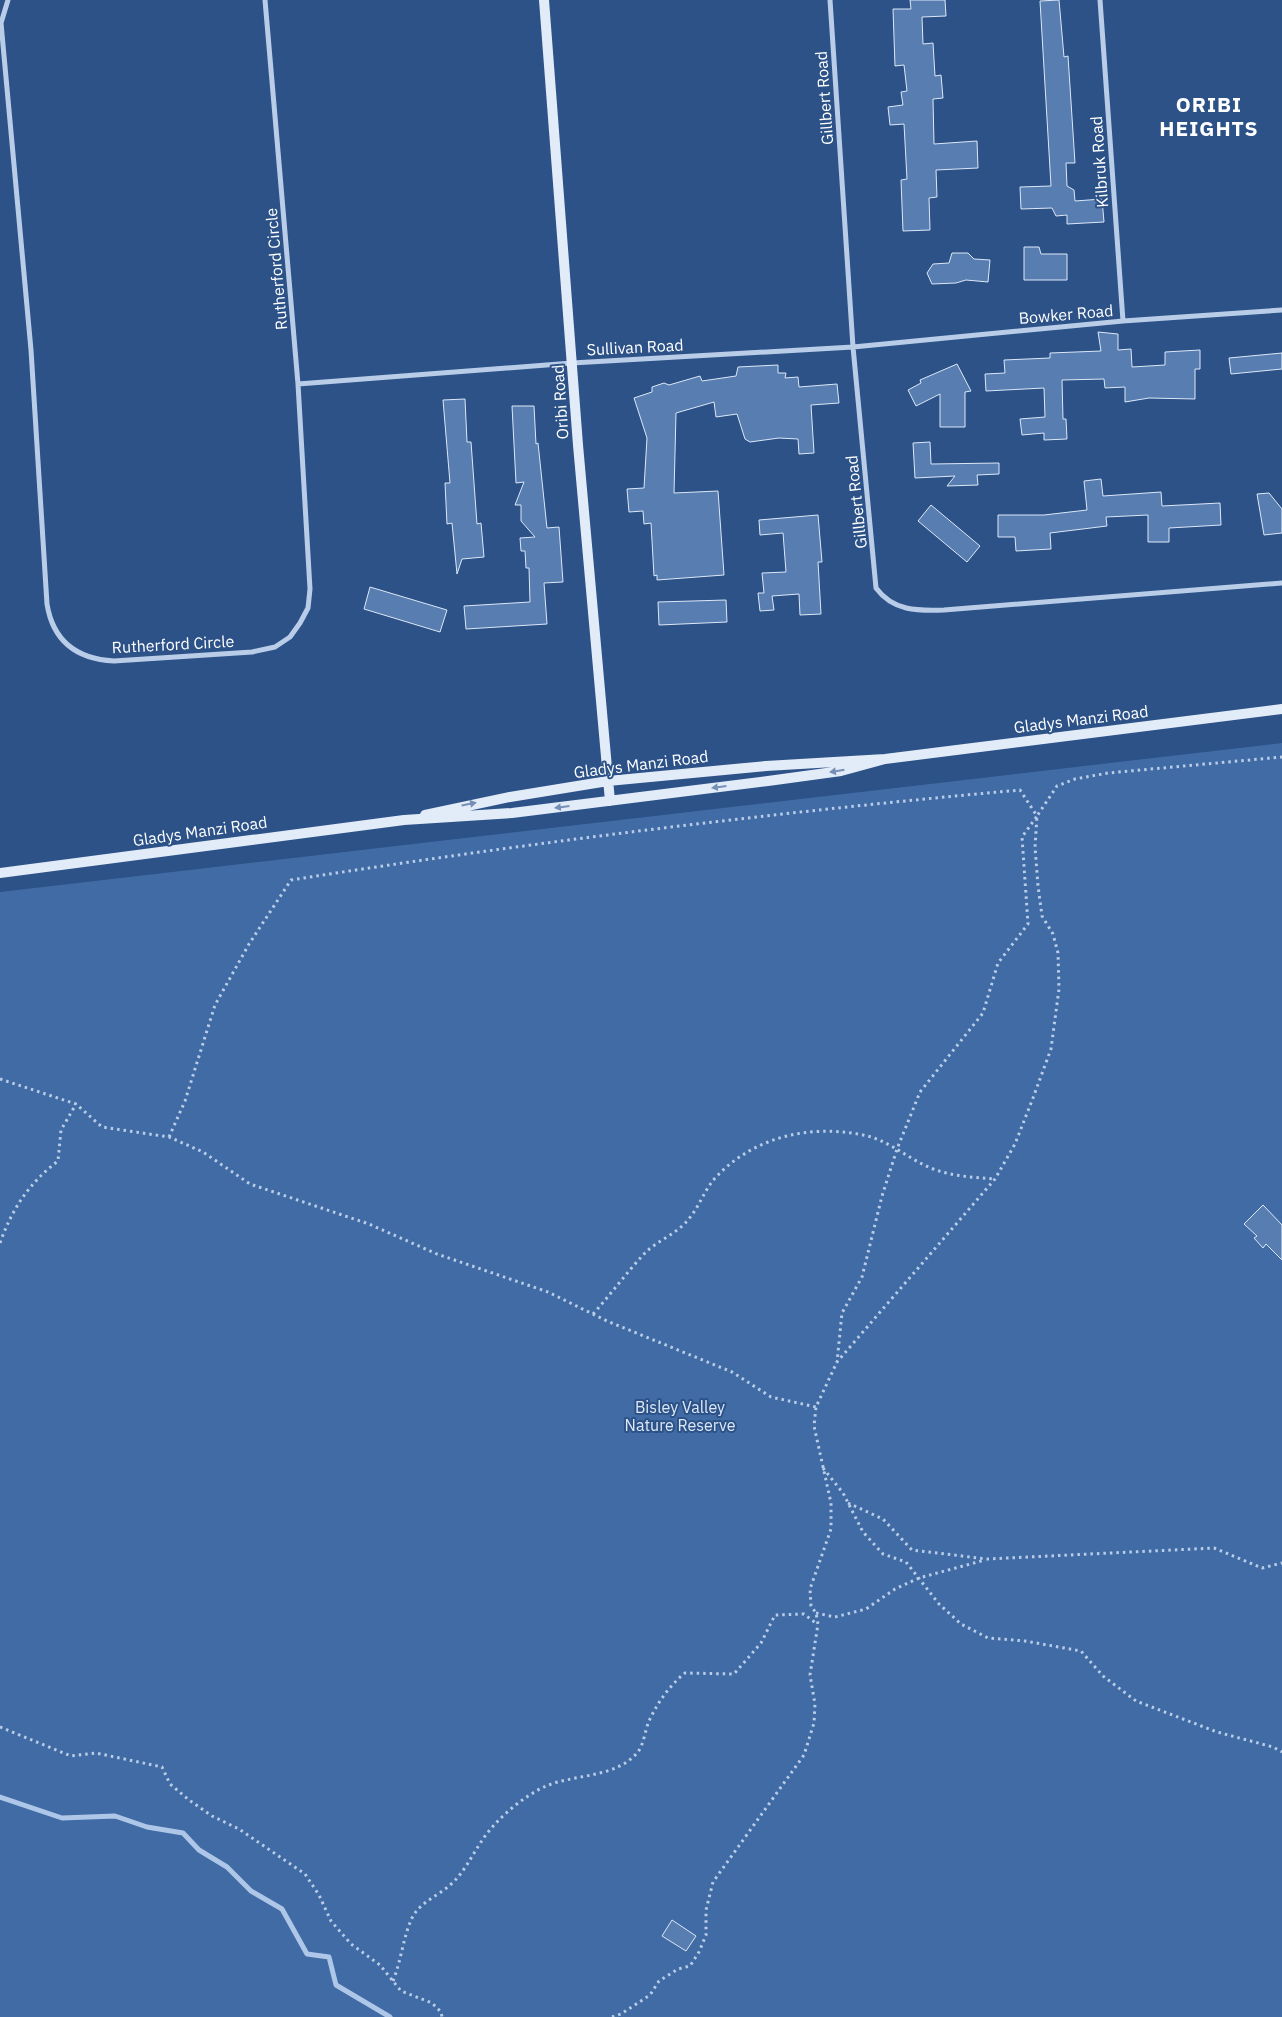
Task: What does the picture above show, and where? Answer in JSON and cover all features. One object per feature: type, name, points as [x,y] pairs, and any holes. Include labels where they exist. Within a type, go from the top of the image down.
[{"type":"main road","name":"Oribi Road","points":[[544,0],[572,363],[610,801]]},
{"type":"main road","name":"Gladys Manzi Road","points":[[404,820],[465,805],[608,781],[766,766],[885,759],[1282,709]]},
{"type":"main road","name":"Gladys Manzi Road","points":[[0,873],[404,820],[504,814],[610,801],[841,771],[885,759]]},
{"type":"street","name":"Rutherford Circle","points":[[8,0],[2,22],[31,350],[47,604],[50,621],[55,632],[65,643],[91,658],[114,661],[252,652],[275,647],[290,637],[308,608],[310,589],[298,384],[265,0]]},
{"type":"street","name":"Gillbert Road","points":[[830,0],[853,347],[876,588],[884,598],[896,605],[922,611],[1282,583]]},
{"type":"street","name":"Kilbruk Road","points":[[1100,0],[1123,321]]},
{"type":"street","name":"Bowker Road","points":[[853,347],[1123,321],[1282,310]]},
{"type":"street","name":"Sullivan Road","points":[[298,384],[572,363],[853,347]]},
{"type":"path","points":[[837,1362],[842,1313],[862,1277],[882,1196],[897,1149],[920,1092],[983,1013],[998,963],[1028,924],[1022,837],[1057,786],[1076,779],[1108,773],[1282,757]]},
{"type":"path","points":[[169,1137],[185,1100],[215,1005],[249,944],[291,880],[404,862],[656,830],[1020,790],[1036,816],[1035,847],[1042,916],[1053,934],[1058,953],[1059,989],[1051,1049],[1015,1144],[994,1179],[837,1362],[816,1407],[814,1426],[831,1502],[831,1529],[810,1589],[811,1606],[816,1613],[818,1624],[810,1675],[815,1704],[814,1723],[804,1755],[713,1882],[706,1910],[706,1935],[690,1966],[678,1969],[660,1981],[650,1995],[621,2014],[612,2017]]},
{"type":"path","points":[[0,1079],[76,1104],[102,1127],[169,1137],[203,1152],[250,1184],[369,1224],[437,1254],[548,1292],[593,1314],[732,1372],[771,1397],[816,1407]]},
{"type":"path","points":[[0,1243],[18,1204],[38,1176],[58,1161],[61,1130],[76,1104]]},
{"type":"path","points":[[593,1314],[646,1252],[687,1221],[704,1192],[717,1176],[751,1149],[784,1135],[817,1131],[864,1135],[897,1149],[925,1165],[955,1176],[994,1179]]},
{"type":"path","points":[[823,1468],[848,1503],[863,1532],[883,1554],[906,1562],[939,1604],[961,1624],[988,1638],[1025,1641],[1081,1651],[1103,1676],[1136,1701],[1217,1732],[1282,1752]]},
{"type":"path","points":[[848,1503],[883,1519],[912,1550],[987,1559],[1214,1548],[1262,1568],[1282,1564]]},
{"type":"path","points":[[816,1613],[835,1617],[866,1609],[895,1589],[919,1578],[987,1559]]},
{"type":"path","points":[[393,1981],[400,1963],[411,1918],[421,1905],[450,1886],[467,1866],[481,1842],[498,1822],[546,1786],[610,1771],[638,1752],[649,1721],[670,1685],[685,1673],[734,1674],[761,1642],[775,1615],[804,1614],[818,1624]]},
{"type":"path","points":[[0,1728],[71,1756],[96,1753],[162,1767],[170,1784],[189,1800],[212,1816],[239,1829],[305,1874],[319,1895],[331,1921],[351,1944],[380,1965],[401,1991],[432,2003],[441,2012],[442,2017]]},
{"type":"green space","name":"Bisley Valley Nature Reserve","points":[[1282,743],[1282,2017],[0,2017],[0,892]]},
{"type":"building","points":[[910,0],[945,0],[946,16],[922,17],[923,44],[933,43],[935,76],[941,75],[943,98],[933,99],[934,144],[977,141],[978,168],[936,170],[937,197],[929,198],[930,230],[903,231],[901,180],[907,179],[904,124],[890,125],[888,107],[903,105],[901,92],[907,91],[904,65],[895,66],[893,9],[911,9]]},
{"type":"building","points":[[1059,0],[1064,57],[1068,56],[1075,163],[1066,163],[1067,186],[1074,190],[1075,201],[1102,199],[1104,222],[1067,224],[1067,215],[1056,216],[1052,208],[1021,209],[1020,187],[1051,186],[1040,1]]},
{"type":"building","points":[[1024,247],[1039,247],[1041,254],[1067,254],[1067,280],[1024,280]]},
{"type":"building","points":[[952,253],[968,253],[974,259],[990,260],[988,282],[966,280],[956,283],[932,284],[927,273],[933,264],[949,263]]},
{"type":"building","points":[[1098,332],[1118,334],[1118,350],[1131,349],[1132,367],[1165,365],[1165,352],[1200,350],[1200,369],[1195,369],[1195,399],[1149,398],[1125,402],[1125,387],[1105,388],[1104,379],[1062,380],[1063,419],[1066,419],[1067,439],[1044,440],[1044,433],[1022,435],[1020,419],[1045,417],[1044,388],[986,391],[985,374],[1005,373],[1004,360],[1050,358],[1050,353],[1101,351]]},
{"type":"building","points":[[1282,353],[1282,369],[1231,374],[1229,358]]},
{"type":"building","points":[[957,364],[971,391],[965,392],[965,427],[940,427],[940,394],[916,406],[908,390],[921,383],[920,380]]},
{"type":"building","points":[[778,365],[778,373],[786,373],[785,378],[798,377],[799,387],[837,384],[839,403],[811,405],[814,453],[799,454],[798,439],[779,438],[750,442],[745,439],[737,414],[716,417],[714,402],[676,413],[674,493],[718,491],[724,575],[657,580],[657,575],[654,576],[651,523],[644,524],[643,511],[629,512],[627,489],[644,488],[647,438],[634,398],[652,392],[652,387],[664,383],[669,385],[700,376],[702,381],[736,376],[738,367]]},
{"type":"building","points":[[465,399],[467,442],[471,442],[477,524],[481,523],[484,557],[462,559],[457,574],[452,523],[447,524],[445,483],[450,483],[443,400]]},
{"type":"building","points":[[512,406],[534,406],[536,444],[538,443],[547,528],[559,527],[563,582],[544,583],[547,624],[466,629],[464,606],[530,602],[529,568],[526,568],[525,551],[521,551],[520,538],[535,537],[521,521],[521,505],[515,505],[524,482],[516,483]]},
{"type":"building","points":[[930,442],[931,464],[999,463],[999,474],[977,475],[978,485],[947,486],[955,476],[915,478],[913,443]]},
{"type":"building","points":[[1101,479],[1103,496],[1161,492],[1162,506],[1220,503],[1221,525],[1169,528],[1169,542],[1148,542],[1148,515],[1106,517],[1107,526],[1050,533],[1051,549],[1016,551],[1015,537],[998,537],[998,515],[1044,515],[1087,510],[1084,481]]},
{"type":"building","points":[[1269,493],[1282,509],[1282,533],[1264,535],[1257,494]]},
{"type":"building","points":[[931,505],[980,546],[967,562],[918,521]]},
{"type":"building","points":[[818,515],[822,562],[818,562],[821,614],[800,615],[799,594],[772,596],[774,610],[760,611],[758,593],[764,593],[762,573],[786,572],[783,533],[760,535],[759,520]]},
{"type":"building","points":[[370,587],[447,610],[440,632],[364,609]]},
{"type":"building","points":[[726,600],[727,622],[659,625],[658,602]]},
{"type":"building","points":[[1263,1205],[1282,1225],[1282,1260],[1266,1244],[1263,1248],[1254,1238],[1257,1236],[1244,1224]]},
{"type":"building","points":[[672,1920],[696,1936],[686,1951],[662,1936]]},
{"type":"waterway","points":[[0,1797],[62,1818],[115,1816],[147,1827],[183,1833],[199,1850],[227,1867],[251,1891],[282,1909],[307,1954],[329,1957],[336,1985],[390,2017]]},
{"type":"district","name":"ORIBI HEIGHTS","points":[[1209,117]]}]
